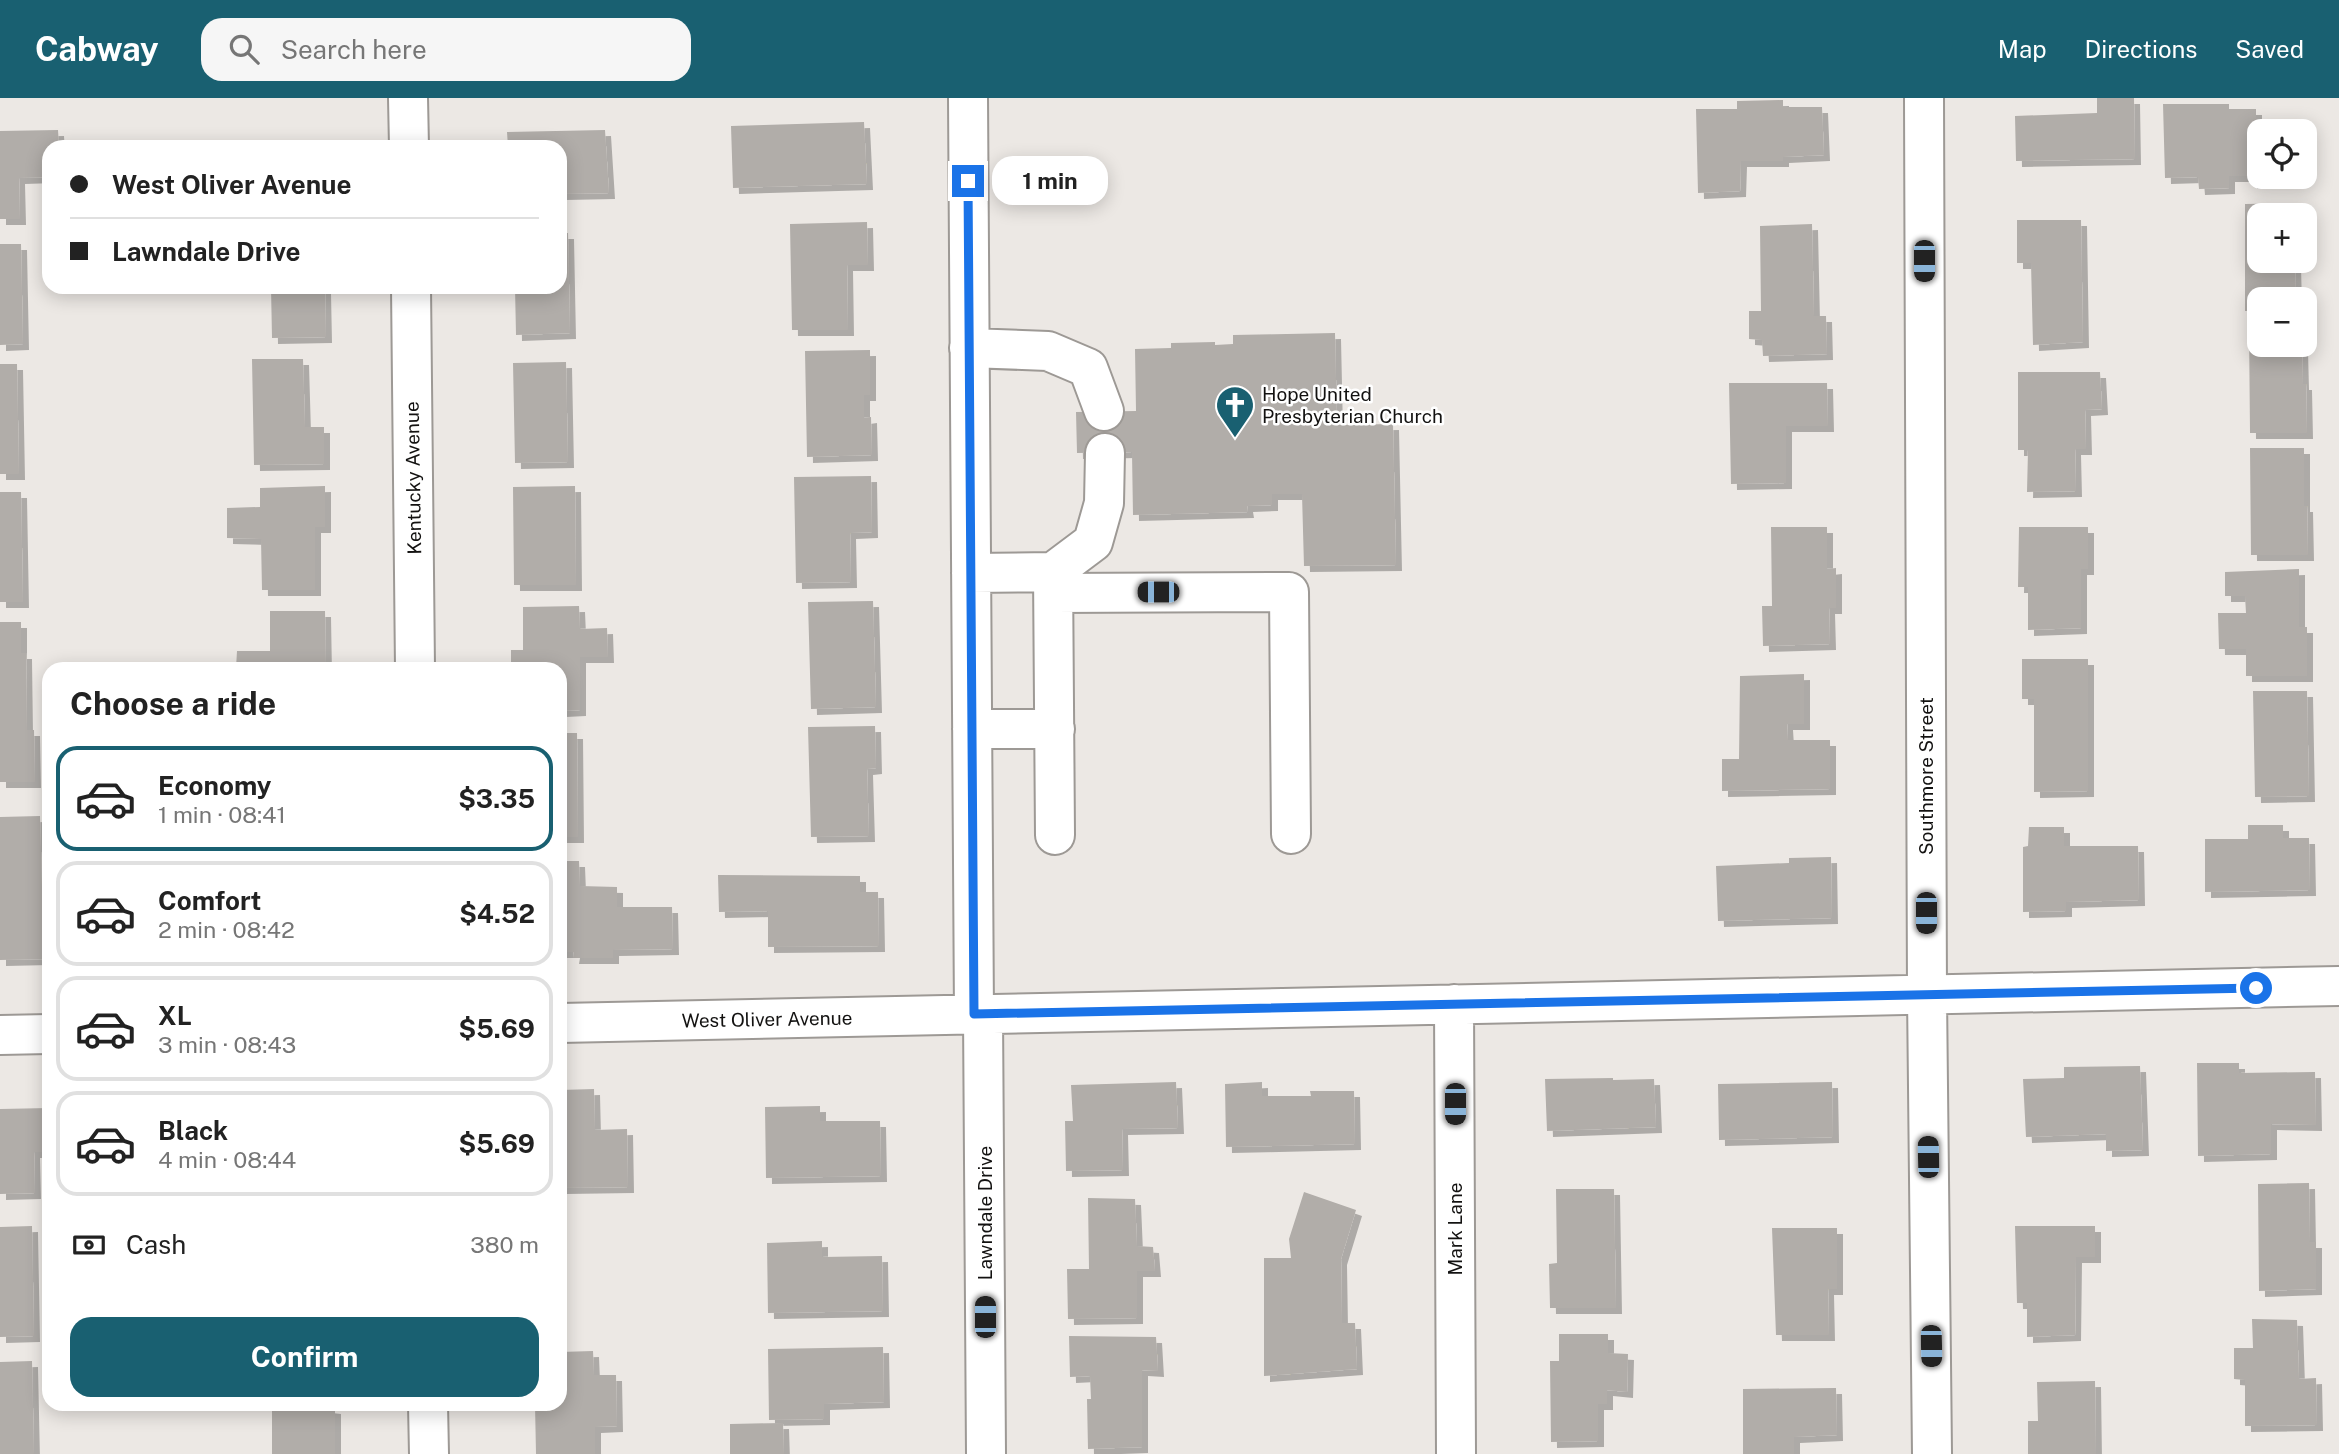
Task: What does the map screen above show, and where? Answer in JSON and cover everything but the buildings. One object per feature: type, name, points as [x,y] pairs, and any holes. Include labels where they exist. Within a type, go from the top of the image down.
[{"type":"street","points":[[408,98],[409,140]]},
{"type":"street","name":"Lawndale Drive","points":[[968,98],[972,729],[986,1454]]},
{"type":"street","name":"Southmore Street","points":[[1924,98],[1927,995],[1932,1454]]},
{"type":"street","name":"Kentucky Avenue","points":[[411,294],[415,662]]},
{"type":"street","points":[[969,348],[1048,351],[1088,368],[1104,411]]},
{"type":"street","points":[[1055,835],[1053,583],[1093,542],[1104,503],[1105,453]]},
{"type":"street","points":[[971,573],[1053,583],[1289,592],[1291,834]]},
{"type":"street","points":[[972,729],[1055,729]]},
{"type":"street","name":"West Oliver Avenue","points":[[567,1023],[2339,986]]},
{"type":"street","name":"Mark Lane","points":[[1454,1004],[1456,1454]]},
{"type":"street","points":[[0,1035],[42,1034]]},
{"type":"street","points":[[428,1411],[429,1454]]},
{"type":"place","name":"Hope United Presbyterian Church","points":[[1235,439]]},
{"type":"route","points":[[968,181],[974,1014],[2256,988]]}]
